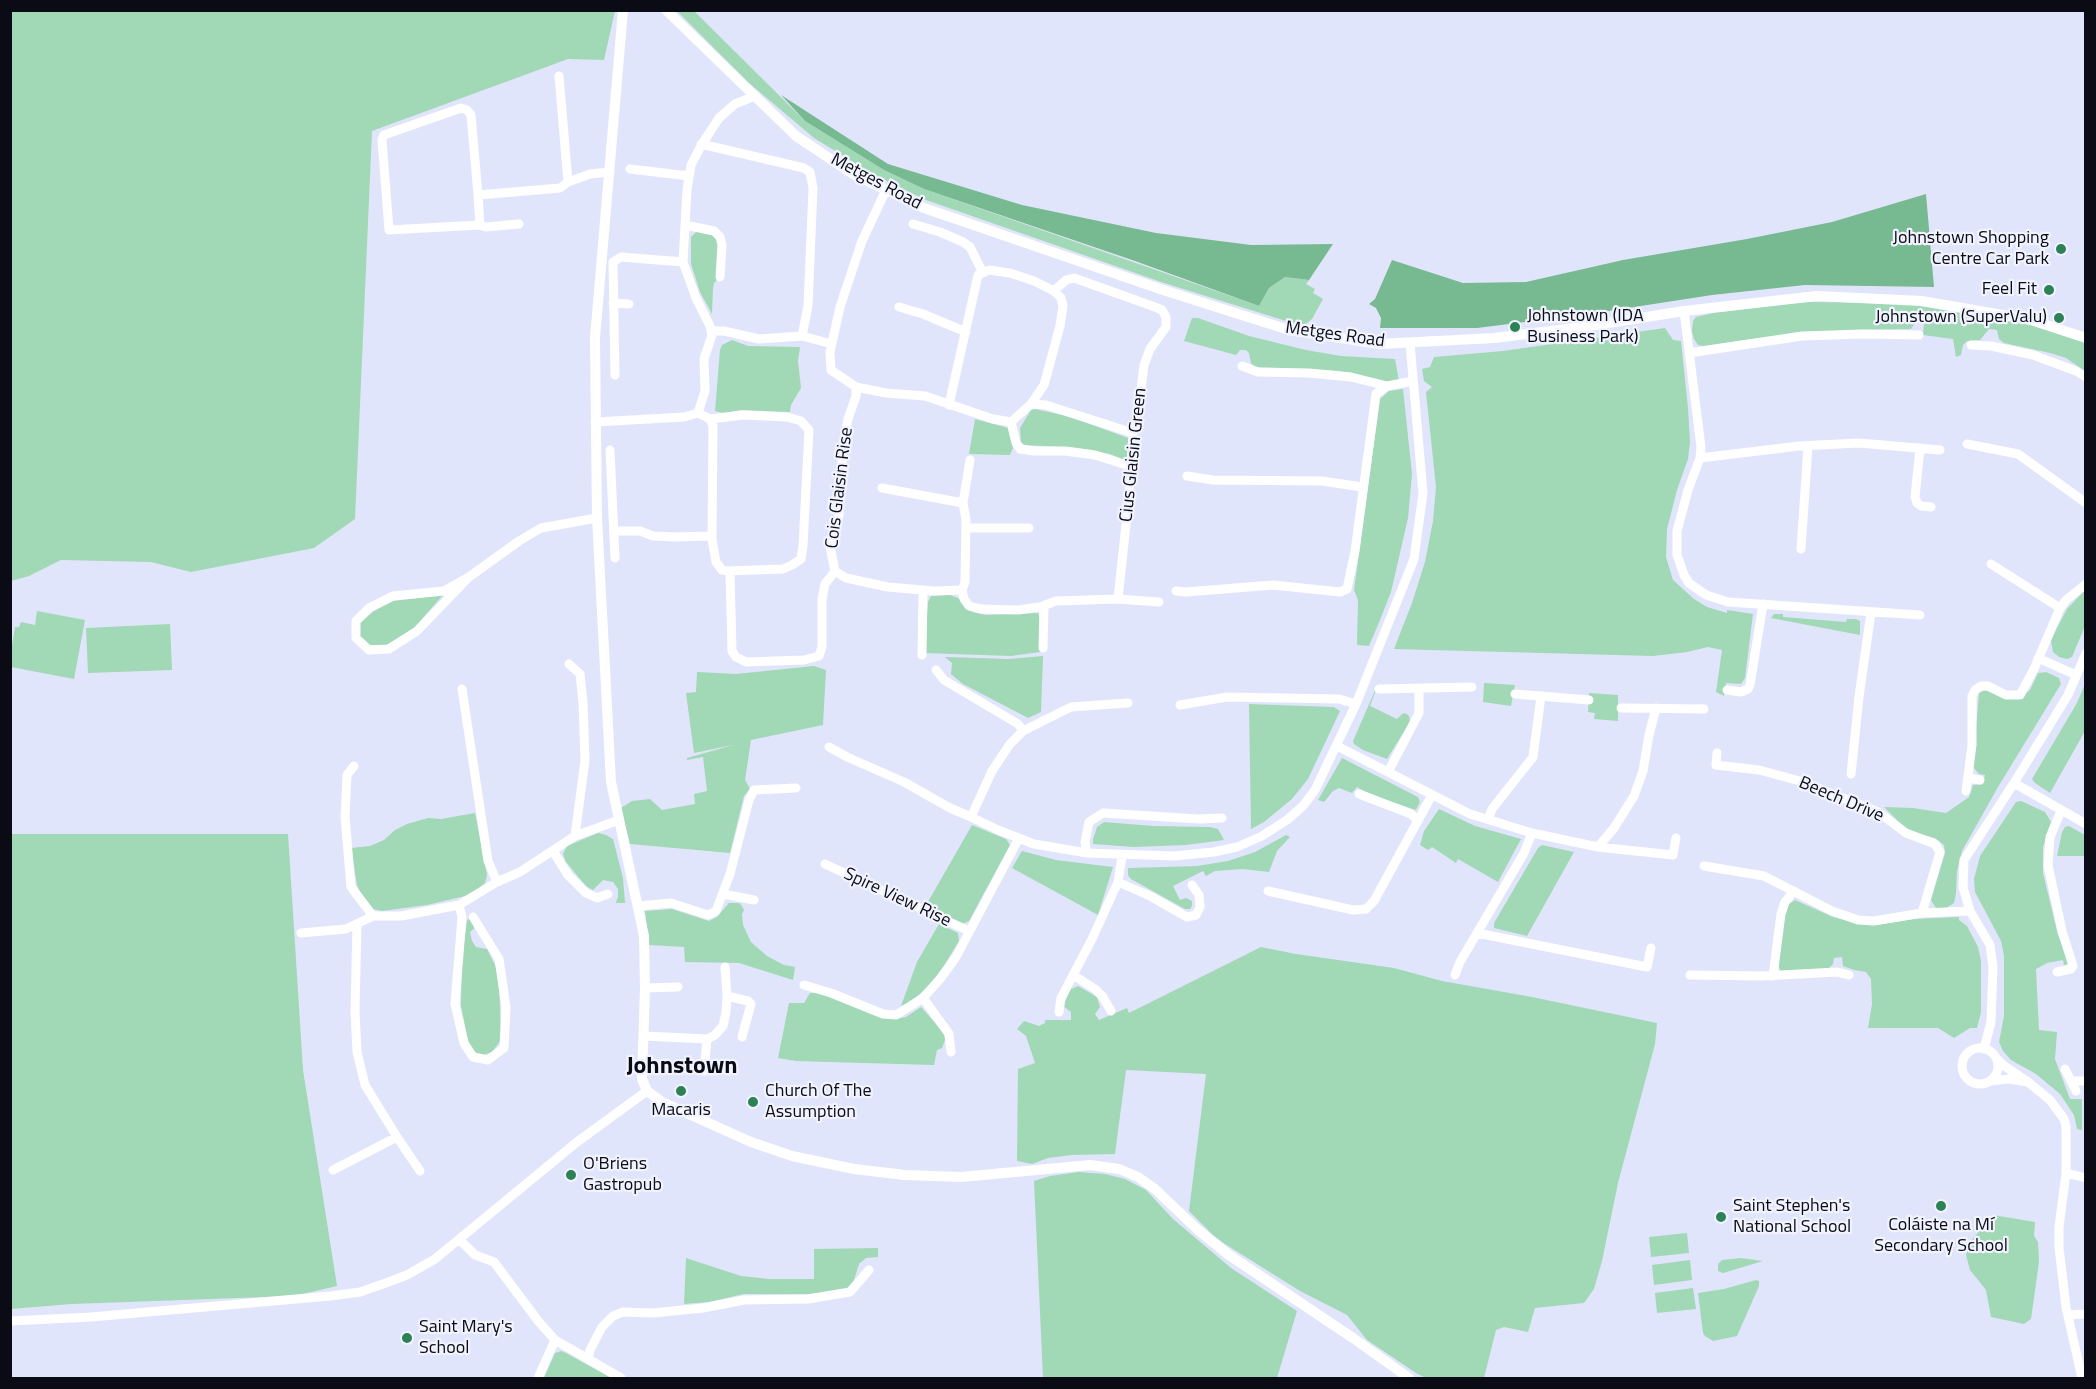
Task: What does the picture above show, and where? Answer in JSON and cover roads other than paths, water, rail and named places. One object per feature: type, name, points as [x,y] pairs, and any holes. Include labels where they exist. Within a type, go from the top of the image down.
[{"type":"street","points":[[623,10],[595,338],[597,518],[611,782],[644,936],[642,1079],[647,1091],[662,1102],[752,1142],[792,1155],[854,1169],[905,1175],[962,1177],[1090,1165],[1119,1169],[1138,1177],[1155,1189],[1198,1230],[1229,1255],[1409,1378]]},
{"type":"street","name":"Metges Road","points":[[666,10],[796,136],[854,174],[924,208],[1166,291],[1289,330],[1380,344],[1494,338],[1684,311],[1817,296],[1922,301],[2031,320],[2085,338]]},
{"type":"street","points":[[559,76],[568,182]]},
{"type":"street","points":[[698,413],[705,391],[704,358],[712,335],[683,262],[689,176],[691,165],[701,144],[718,118],[735,104],[755,96]]},
{"type":"street","points":[[480,225],[471,115],[467,110],[461,108],[384,135],[382,140],[389,230],[519,224]]},
{"type":"street","points":[[701,144],[804,168],[810,172],[813,188],[808,294],[802,336]]},
{"type":"street","points":[[630,170],[689,176]]},
{"type":"street","points":[[478,195],[560,188],[568,182],[590,174],[609,172]]},
{"type":"street","points":[[886,190],[862,241],[840,308],[832,344],[831,369],[856,387],[886,393],[925,396],[967,411],[1011,422]]},
{"type":"street","points":[[913,224],[963,242],[970,247],[983,273]]},
{"type":"street","points":[[685,225],[714,231],[720,237],[722,245],[720,277]]},
{"type":"street","points":[[615,375],[613,262],[621,257],[683,262]]},
{"type":"street","points":[[949,405],[978,274],[989,270],[1010,273],[1054,291],[1061,298],[1063,306],[1044,385],[1031,404],[1011,422]]},
{"type":"street","name":"Cius Glaisin Green","points":[[1054,291],[1066,280],[1074,278],[1155,307],[1162,310],[1166,317],[1166,327],[1150,349],[1144,365],[1138,415],[1133,433],[1118,600]]},
{"type":"street","points":[[613,303],[629,304]]},
{"type":"street","points":[[899,308],[924,314],[966,332]]},
{"type":"street","points":[[1684,311],[1700,436],[1700,458],[1688,490],[1677,531],[1677,555],[1684,575],[1697,590],[1717,599],[1920,615]]},
{"type":"street","points":[[711,331],[724,331],[759,339],[802,336],[832,344]]},
{"type":"street","points":[[1689,353],[1802,336],[1919,335]]},
{"type":"street","points":[[829,747],[904,782],[950,808],[1019,838],[1087,854],[1196,855],[1238,847],[1262,836],[1287,820],[1309,798],[1337,746],[1414,559],[1423,493],[1410,343]]},
{"type":"street","points":[[1971,345],[1991,346],[2033,355],[2076,370],[2085,377]]},
{"type":"street","points":[[1242,366],[1258,372],[1350,377],[1387,386],[1413,381]]},
{"type":"street","points":[[1176,591],[1273,585],[1340,592],[1347,589],[1355,551],[1376,394],[1387,386]]},
{"type":"street","name":"Cois Glaisin Rise","points":[[856,387],[843,446],[839,515],[830,547],[835,571],[846,578],[888,587],[922,591],[962,590]]},
{"type":"street","points":[[1031,404],[1055,408],[1133,433]]},
{"type":"street","points":[[595,422],[684,417],[698,413],[710,419],[743,415],[787,417],[801,421],[808,430],[801,559],[783,569],[730,571],[722,570],[716,562],[712,536],[713,438],[710,419]]},
{"type":"street","points":[[1011,422],[1016,443],[1020,449],[1095,455],[1130,466]]},
{"type":"street","points":[[1700,458],[1808,446],[1859,443],[1940,450]]},
{"type":"street","points":[[1967,444],[2018,454],[2085,502]]},
{"type":"street","points":[[1801,549],[1808,446]]},
{"type":"street","points":[[1920,448],[1915,497],[1921,506],[1932,507]]},
{"type":"street","points":[[610,450],[615,558]]},
{"type":"street","points":[[970,460],[963,502],[966,528],[965,582],[962,590],[969,606],[981,609],[1018,610],[1044,606],[1056,601],[1159,602]]},
{"type":"street","points":[[1187,476],[1213,480],[1323,481],[1362,487]]},
{"type":"street","points":[[882,488],[963,502]]},
{"type":"street","points":[[469,578],[417,631],[389,650],[369,650],[356,638],[356,621],[369,608],[393,596],[444,591],[469,578],[519,541],[541,528],[597,518]]},
{"type":"street","points":[[966,528],[1029,528]]},
{"type":"street","points":[[614,531],[640,531],[653,536],[712,536]]},
{"type":"street","points":[[1990,564],[2060,608]]},
{"type":"street","points":[[730,571],[732,651],[736,657],[746,662],[804,660],[819,656],[822,647],[822,599],[825,584],[835,571]]},
{"type":"street","points":[[1966,790],[1972,742],[1972,696],[1975,690],[1981,686],[1988,686],[2006,695],[2020,695],[2025,689],[2060,608],[2085,584]]},
{"type":"street","points":[[922,591],[922,655]]},
{"type":"street","points":[[1727,690],[1741,692],[1748,689],[1750,685],[1763,604]]},
{"type":"street","points":[[1043,648],[1044,606]]},
{"type":"street","points":[[1851,774],[1871,612]]},
{"type":"street","points":[[1984,1049],[1991,1022],[1994,967],[1990,945],[1970,911],[1963,887],[1965,861],[2068,695],[2085,653]]},
{"type":"street","points":[[2038,658],[2076,675]]},
{"type":"street","points":[[569,664],[580,674],[584,715],[585,760],[575,836]]},
{"type":"street","points":[[936,670],[944,680],[1018,724],[1023,730]]},
{"type":"street","points":[[1379,690],[1472,687]]},
{"type":"street","points":[[1388,772],[1419,713],[1419,688]]},
{"type":"street","points":[[462,689],[488,861],[497,882]]},
{"type":"street","points":[[1515,694],[1589,700]]},
{"type":"street","points":[[1488,819],[1492,809],[1533,757],[1541,696]]},
{"type":"street","points":[[1180,705],[1227,698],[1339,699],[1356,704]]},
{"type":"street","points":[[971,817],[992,771],[1023,730],[1071,707],[1128,703]]},
{"type":"street","points":[[1621,708],[1704,709]]},
{"type":"street","points":[[1598,847],[1614,828],[1634,796],[1643,771],[1656,708]]},
{"type":"street","points":[[1337,746],[1470,814],[1532,833],[1598,847],[1673,855],[1676,838]]},
{"type":"street","name":"Beech Drive","points":[[1717,753],[1716,765],[1759,770],[1800,781],[1878,812],[1906,833],[1935,844],[1939,848],[1939,857],[1922,913]]},
{"type":"street","points":[[354,766],[347,775],[345,817],[351,887],[373,916]]},
{"type":"street","points":[[1968,778],[1980,780]]},
{"type":"street","points":[[2014,783],[2085,824]]},
{"type":"street","points":[[639,906],[671,903],[708,915],[716,911],[754,790],[796,788]]},
{"type":"street","points":[[1359,795],[1411,814],[1417,820]]},
{"type":"street","points":[[1268,891],[1353,910],[1366,909],[1374,901],[1432,795]]},
{"type":"street","points":[[2057,972],[2071,969],[2073,966],[2062,931],[2048,865],[2047,852],[2050,837],[2061,811]]},
{"type":"street","points":[[1087,854],[1085,842],[1089,822],[1103,813],[1222,819]]},
{"type":"street","points":[[301,933],[346,929],[373,916],[401,916],[459,905],[497,882],[520,872],[575,836],[619,820]]},
{"type":"street","points":[[1455,975],[1460,962],[1524,853],[1532,833]]},
{"type":"street","points":[[804,985],[883,1014],[896,1016],[923,998],[950,964],[1019,838]]},
{"type":"street","points":[[553,850],[568,875],[586,893],[597,898],[608,894]]},
{"type":"street","points":[[1059,1012],[1061,998],[1118,882],[1122,856]]},
{"type":"street","name":"Spire View Rise","points":[[825,864],[969,931]]},
{"type":"street","points":[[1704,866],[1764,876],[1832,911],[1858,920],[1875,921],[1922,913],[1970,911]]},
{"type":"street","points":[[1118,882],[1150,896],[1187,917],[1196,915],[1201,901],[1192,885]]},
{"type":"street","points":[[1773,976],[1781,914],[1785,902],[1794,891]]},
{"type":"street","points":[[723,894],[754,900]]},
{"type":"street","points":[[459,905],[462,917],[455,1004],[464,1043],[473,1058],[488,1060],[504,1048],[506,1007],[499,958],[473,917]]},
{"type":"street","points":[[357,924],[355,1011],[357,1052],[365,1086],[420,1171]]},
{"type":"street","points":[[1478,933],[1647,967],[1651,948]]},
{"type":"street","points":[[1837,961],[1837,972]]},
{"type":"street","points":[[644,1036],[707,1040],[715,1035],[723,1026],[727,996],[725,967]]},
{"type":"street","points":[[1690,975],[1773,976],[1837,972],[1850,975]]},
{"type":"street","points":[[1073,975],[1095,988],[1111,1011]]},
{"type":"street","points":[[645,988],[678,987]]},
{"type":"street","points":[[727,996],[748,1001],[751,1004],[742,1037]]},
{"type":"street","points":[[923,998],[949,1034],[951,1052]]},
{"type":"street","points":[[704,1071],[707,1040]]},
{"type":"street","points":[[2028,1082],[2008,1079],[1983,1084],[1973,1082],[1965,1075],[1962,1064],[1968,1053],[1984,1049],[2003,1065],[2028,1082],[2050,1100],[2064,1119],[2067,1133],[2066,1173],[2059,1241],[2068,1315],[2082,1378]]},
{"type":"street","points":[[1990,1081],[1997,1072],[1998,1066],[1994,1056]]},
{"type":"street","points":[[2065,1069],[2076,1091]]},
{"type":"street","points":[[2071,1081],[2085,1081]]},
{"type":"street","points":[[10,1321],[91,1317],[360,1292],[407,1275],[435,1259],[577,1142],[647,1091]]},
{"type":"street","points":[[333,1170],[397,1137]]},
{"type":"street","points":[[2066,1173],[2085,1178]]},
{"type":"street","points":[[460,1240],[476,1255],[494,1262],[555,1340],[621,1378]]},
{"type":"street","points":[[588,1359],[602,1327],[613,1316],[623,1312],[653,1313],[703,1308],[744,1300],[808,1299],[840,1294],[850,1292],[869,1270]]},
{"type":"street","points":[[2068,1315],[2085,1314]]},
{"type":"street","points":[[538,1378],[555,1340]]},
{"type":"place","name":"Johnstown Shopping Centre Car Park","points":[[2061,249]]},
{"type":"place","name":"Feel Fit","points":[[2049,290]]},
{"type":"place","name":"Johnstown (SuperValu)","points":[[2059,318]]},
{"type":"place","name":"Johnstown (IDA Business Park)","points":[[1515,327]]},
{"type":"place","name":"Macaris","points":[[681,1091]]},
{"type":"place","name":"Church Of The Assumption","points":[[753,1102]]},
{"type":"place","name":"O'Briens Gastropub","points":[[571,1175]]},
{"type":"place","name":"Coláiste na Mí Secondary School","points":[[1941,1206]]},
{"type":"place","name":"Saint Stephen's National School","points":[[1721,1217]]},
{"type":"place","name":"Saint Mary's School","points":[[407,1338]]},
{"type":"district","name":"Johnstown","points":[[682,1067]]}]
